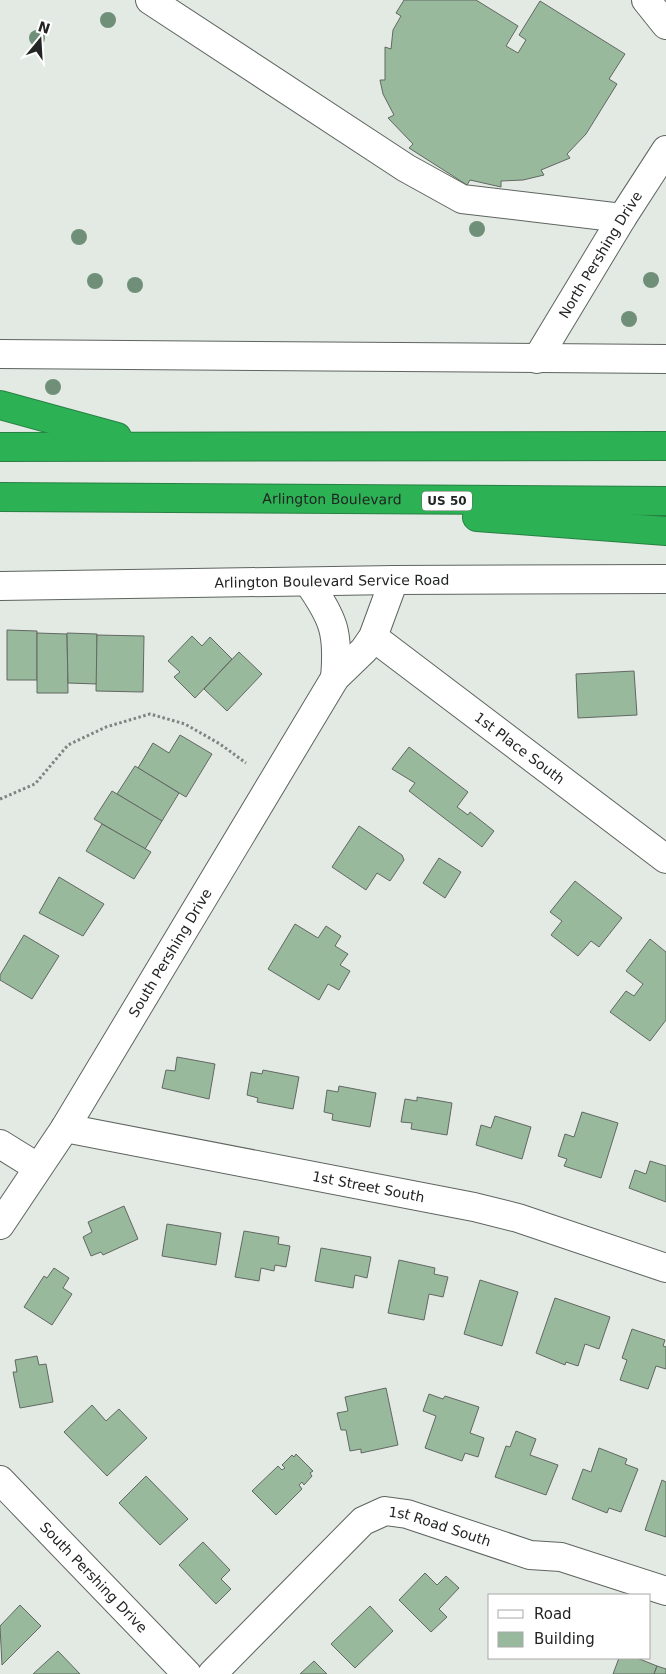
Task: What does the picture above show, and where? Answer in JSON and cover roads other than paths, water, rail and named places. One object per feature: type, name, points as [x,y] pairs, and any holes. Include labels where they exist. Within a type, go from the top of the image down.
[{"type":"highway","points":[[0,405],[152,446]]},
{"type":"highway","points":[[568,446],[666,432]]},
{"type":"highway","points":[[0,447],[666,446]]},
{"type":"highway","name":"Arlington Boulevard","points":[[0,497],[229,500],[666,501]]},
{"type":"highway","points":[[229,500],[666,531]]},
{"type":"street","points":[[150,0],[406,168],[462,199],[622,218]]},
{"type":"street","points":[[646,0],[666,25]]},
{"type":"street","name":"North Pershing Drive","points":[[537,359],[622,218],[666,150]]},
{"type":"street","points":[[0,354],[666,359]]},
{"type":"street","name":"Arlington Boulevard Service Road","points":[[0,586],[394,580],[666,580]]},
{"type":"street","name":"South Pershing Drive","points":[[0,1224],[65,1128],[335,678],[364,650],[372,637],[394,580]]},
{"type":"street","name":"South Pershing Drive","points":[[308,582],[332,619],[337,655],[335,678]]},
{"type":"street","name":"1st Place South","points":[[372,637],[666,858]]},
{"type":"street","name":"1st Street South","points":[[65,1128],[474,1207],[518,1218],[666,1268]]},
{"type":"street","points":[[0,1144],[37,1167]]},
{"type":"street","name":"South Pershing Drive","points":[[0,1480],[188,1674]]},
{"type":"street","name":"1st Road South","points":[[212,1674],[363,1521],[385,1511],[407,1514],[530,1554],[561,1557],[666,1591]]}]
